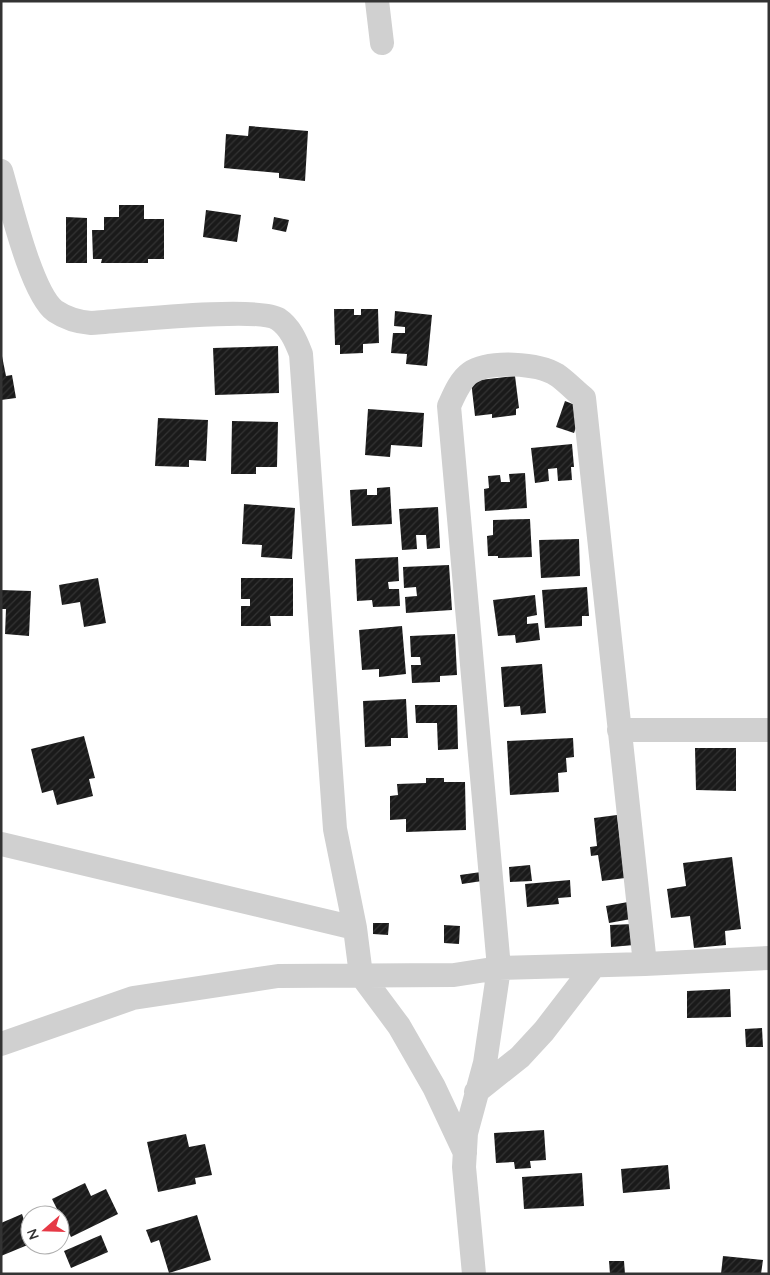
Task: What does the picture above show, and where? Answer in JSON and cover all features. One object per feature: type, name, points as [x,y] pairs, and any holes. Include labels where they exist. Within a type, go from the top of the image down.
[{"type":"street","points":[[377,1],[382,43]]},
{"type":"street","points":[[1,170],[24,250],[37,285],[53,310],[72,321],[91,324],[236,313],[260,314],[277,319],[292,333],[301,354],[336,829],[355,928],[361,976],[399,1026],[434,1087],[465,1153]]},
{"type":"street","points":[[474,1274],[464,1166],[466,1133],[485,1063],[499,968],[449,406],[461,383],[470,373],[496,364],[526,365],[556,375],[584,398],[645,964]]},
{"type":"street","points":[[619,730],[769,730]]},
{"type":"street","points":[[1,844],[355,928]]},
{"type":"street","points":[[1,1044],[133,998],[278,976],[454,974],[499,968],[594,966],[769,958]]},
{"type":"street","points":[[476,1092],[520,1057],[544,1031],[594,966]]},
{"type":"building","points":[[249,126],[308,131],[305,181],[279,178],[279,173],[224,168],[226,134],[248,136]]},
{"type":"building","points":[[119,205],[144,205],[144,219],[164,219],[164,259],[148,259],[148,263],[101,263],[102,259],[93,259],[92,230],[104,230],[104,217],[119,217]]},
{"type":"building","points":[[206,210],[241,215],[237,242],[203,237]]},
{"type":"building","points":[[66,217],[87,218],[87,263],[66,263]]},
{"type":"building","points":[[274,217],[289,220],[286,232],[272,229]]},
{"type":"building","points":[[334,309],[354,309],[354,315],[361,315],[361,309],[378,309],[379,343],[363,344],[363,353],[340,354],[340,345],[335,345]]},
{"type":"building","points":[[395,311],[432,315],[427,366],[406,364],[407,354],[391,353],[393,333],[405,333],[405,327],[394,326]]},
{"type":"building","points":[[278,346],[279,393],[215,395],[213,348]]},
{"type":"building","points":[[1,351],[6,376],[12,375],[16,398],[1,400]]},
{"type":"building","points":[[515,376],[519,408],[516,409],[516,415],[492,418],[492,414],[475,416],[471,381]]},
{"type":"building","points":[[565,401],[583,408],[574,433],[556,427]]},
{"type":"building","points":[[368,409],[424,413],[422,447],[391,445],[390,457],[365,455]]},
{"type":"building","points":[[158,418],[208,420],[206,461],[189,460],[189,467],[155,466]]},
{"type":"building","points":[[232,421],[278,422],[277,467],[256,467],[256,474],[231,474]]},
{"type":"building","points":[[572,444],[574,467],[571,467],[572,480],[558,481],[557,468],[548,469],[549,481],[535,483],[531,448]]},
{"type":"building","points":[[525,473],[527,508],[485,511],[484,489],[489,488],[488,476],[500,475],[501,482],[510,482],[509,474]]},
{"type":"building","points":[[390,487],[392,524],[352,526],[350,490],[367,489],[367,495],[377,495],[377,488]]},
{"type":"building","points":[[244,504],[295,508],[292,559],[261,557],[262,545],[242,544]]},
{"type":"building","points":[[438,507],[440,548],[427,549],[426,535],[416,535],[417,549],[402,550],[399,509]]},
{"type":"building","points":[[530,519],[532,557],[498,558],[498,556],[488,556],[487,536],[493,535],[493,520]]},
{"type":"building","points":[[579,539],[580,576],[541,578],[539,540]]},
{"type":"building","points":[[398,557],[399,581],[388,582],[389,589],[399,589],[400,606],[373,607],[372,600],[357,601],[355,559]]},
{"type":"building","points":[[449,565],[452,610],[406,613],[405,597],[417,596],[416,587],[404,588],[403,567]]},
{"type":"building","points":[[98,578],[106,623],[84,627],[80,602],[62,605],[59,585]]},
{"type":"building","points":[[241,578],[293,578],[293,616],[270,616],[271,626],[241,626],[241,606],[250,606],[250,599],[241,599]]},
{"type":"building","points":[[587,587],[589,616],[582,616],[582,626],[545,628],[542,590]]},
{"type":"building","points":[[1,590],[31,591],[29,636],[5,634],[6,609],[1,609]]},
{"type":"building","points":[[535,595],[537,615],[527,617],[527,624],[538,623],[540,640],[516,643],[515,635],[498,636],[493,600]]},
{"type":"building","points":[[402,626],[406,674],[379,677],[379,669],[362,670],[359,630]]},
{"type":"building","points":[[455,634],[457,675],[440,676],[440,682],[412,683],[411,665],[421,665],[420,657],[411,657],[410,636]]},
{"type":"building","points":[[542,664],[546,713],[521,715],[520,706],[504,707],[501,667]]},
{"type":"building","points":[[406,699],[408,738],[391,738],[391,746],[365,747],[363,701]]},
{"type":"building","points":[[415,705],[457,705],[458,749],[438,750],[437,723],[416,723]]},
{"type":"building","points":[[84,736],[95,778],[89,779],[93,796],[57,805],[53,790],[42,793],[31,749]]},
{"type":"building","points":[[573,738],[574,757],[566,758],[567,772],[558,773],[559,792],[510,795],[507,741]]},
{"type":"building","points":[[695,748],[736,748],[736,791],[696,790]]},
{"type":"building","points":[[426,778],[444,778],[444,782],[465,782],[466,830],[406,832],[406,819],[390,820],[390,796],[398,795],[397,784],[426,783]]},
{"type":"building","points":[[617,815],[625,878],[602,881],[598,855],[591,856],[590,847],[597,846],[594,818]]},
{"type":"building","points":[[732,857],[741,929],[725,931],[726,945],[694,948],[690,916],[671,918],[667,889],[686,886],[683,863]]},
{"type":"building","points":[[530,865],[532,881],[510,882],[509,867]]},
{"type":"building","points":[[481,872],[482,881],[462,884],[460,875]]},
{"type":"building","points":[[570,880],[571,897],[558,898],[559,904],[527,907],[525,884]]},
{"type":"building","points":[[628,902],[631,919],[609,923],[606,906]]},
{"type":"building","points":[[373,923],[389,923],[388,935],[373,934]]},
{"type":"building","points":[[633,924],[634,945],[611,947],[610,925]]},
{"type":"building","points":[[444,925],[460,926],[459,944],[444,943]]},
{"type":"building","points":[[730,989],[731,1017],[687,1018],[687,991]]},
{"type":"building","points":[[762,1028],[763,1047],[746,1047],[745,1029]]},
{"type":"building","points":[[544,1130],[546,1160],[530,1161],[531,1168],[515,1169],[514,1162],[496,1163],[494,1133]]},
{"type":"building","points":[[186,1134],[189,1147],[205,1144],[212,1175],[195,1178],[196,1184],[158,1192],[147,1142]]},
{"type":"building","points":[[668,1165],[670,1189],[623,1193],[621,1169]]},
{"type":"building","points":[[582,1173],[584,1206],[524,1209],[522,1177]]},
{"type":"building","points":[[85,1183],[91,1196],[106,1189],[118,1214],[71,1237],[70,1205],[55,1205],[52,1199]]},
{"type":"building","points":[[20,1215],[20,1248],[1,1256],[1,1223]]},
{"type":"building","points":[[197,1215],[211,1260],[169,1273],[159,1240],[151,1243],[146,1230]]},
{"type":"building","points":[[101,1235],[108,1252],[71,1268],[66,1255],[70,1255],[70,1248]]},
{"type":"building","points":[[723,1256],[763,1260],[761,1274],[721,1274]]},
{"type":"building","points":[[609,1261],[624,1261],[625,1274],[610,1274]]}]
